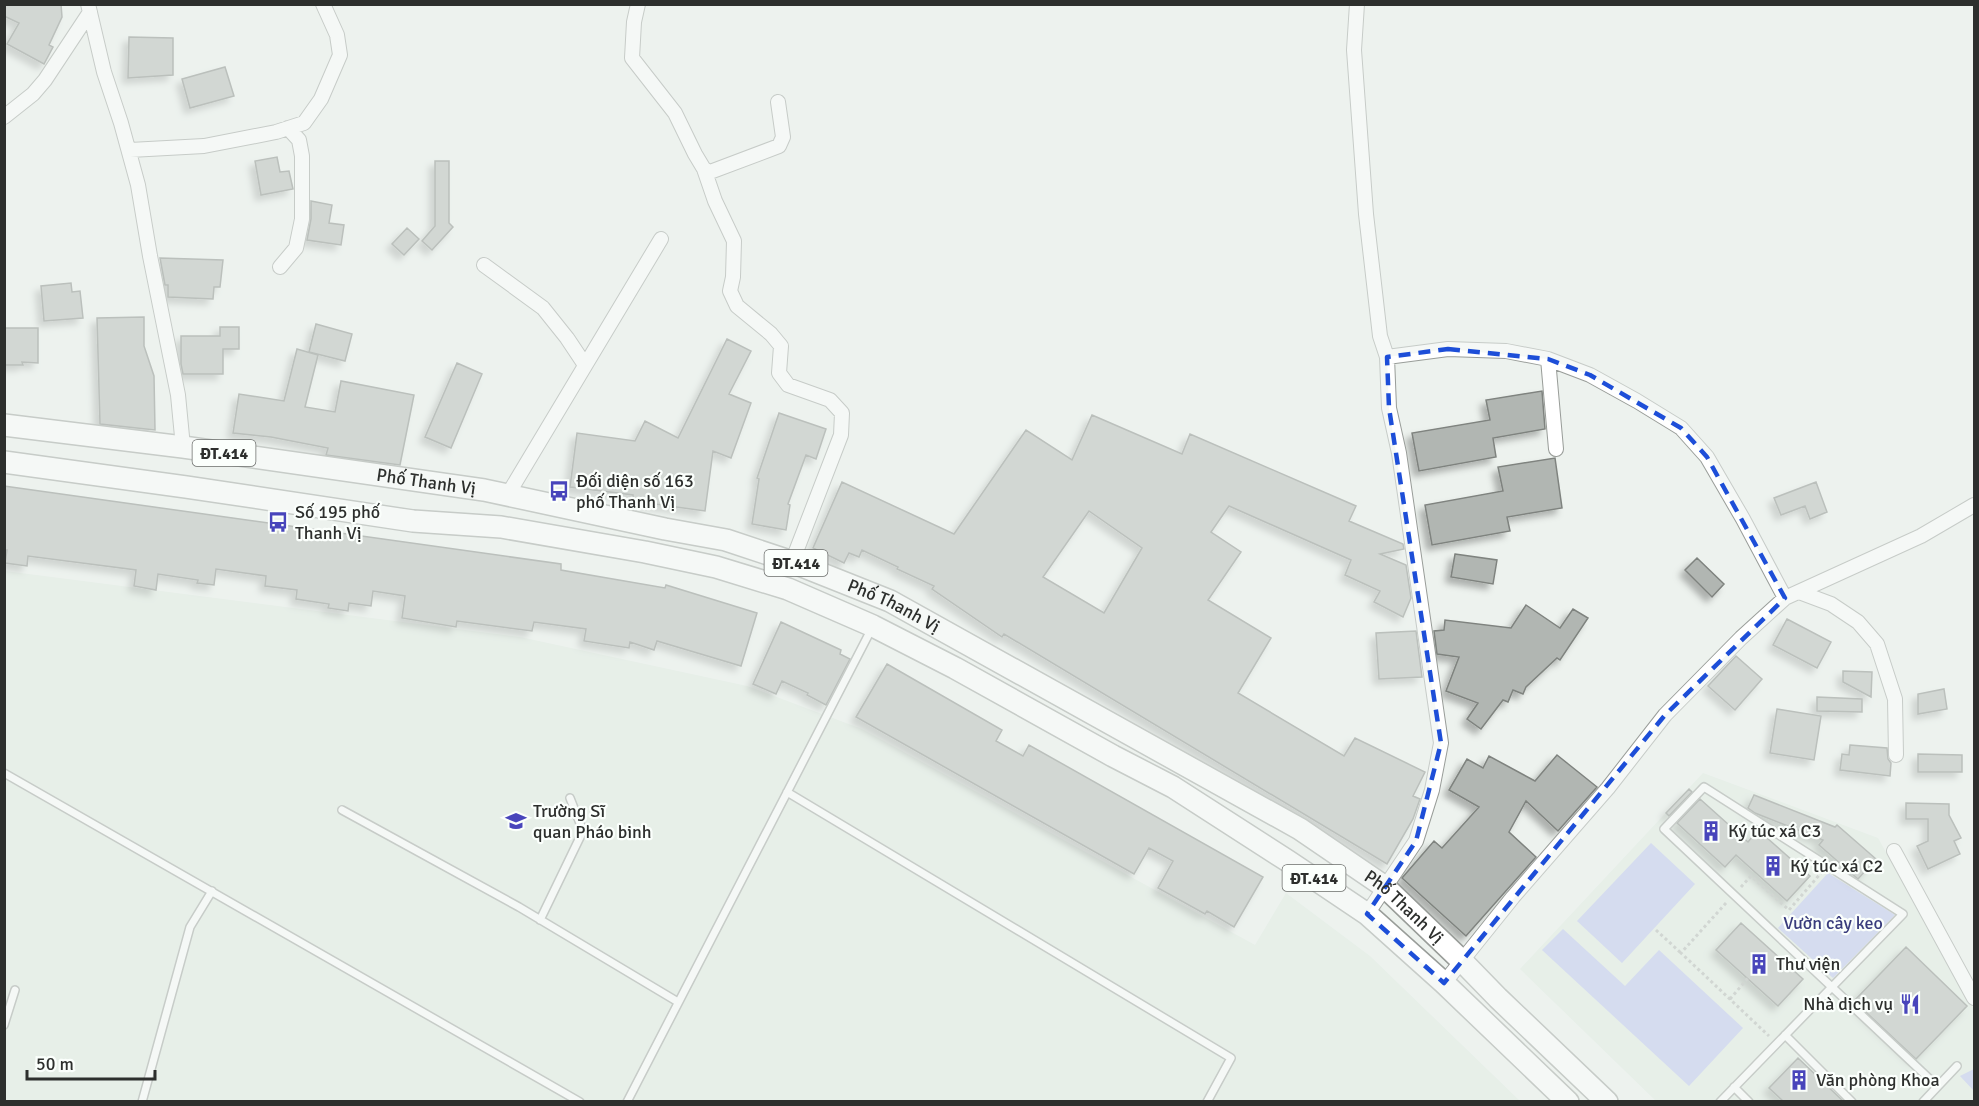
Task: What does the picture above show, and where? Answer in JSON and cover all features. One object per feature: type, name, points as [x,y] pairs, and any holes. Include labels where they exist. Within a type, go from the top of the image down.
[{"type":"main road","name":"Phố Thanh Vị","points":[[4,425],[183,447],[484,490],[664,530],[726,540],[792,562],[890,601],[1300,829],[1385,887],[1607,1101]]},
{"type":"main road","name":"Phố Thanh Vị","points":[[4,462],[412,521],[501,527],[716,567],[788,589],[873,626],[955,668],[1173,787],[1288,861],[1367,914],[1444,983],[1568,1101]]},
{"type":"street","points":[[130,150],[204,146],[276,132],[304,123],[321,99],[340,55],[337,35],[323,4]]},
{"type":"street","points":[[638,4],[634,22],[632,58],[675,113],[694,154],[704,169],[715,201],[734,241],[733,277],[730,291],[737,306],[771,334],[781,346],[779,373],[788,385],[830,400],[842,413],[841,435],[792,562]]},
{"type":"street","points":[[1357,4],[1354,50],[1366,214],[1380,336],[1387,357],[1389,408],[1400,453],[1441,743],[1432,790],[1416,841],[1367,914]]},
{"type":"street","points":[[4,117],[33,94],[45,81],[89,8]]},
{"type":"street","points":[[89,8],[104,72],[130,150],[176,384],[183,447]]},
{"type":"street","points":[[704,169],[710,172],[779,146],[783,137],[778,102]]},
{"type":"street","points":[[280,267],[296,248],[302,219],[299,141],[288,128]]},
{"type":"street","points":[[507,496],[661,239]]},
{"type":"street","points":[[484,266],[543,308],[585,365]]},
{"type":"street","points":[[1387,357],[1448,350],[1506,351],[1548,359],[1590,375],[1637,400],[1681,428],[1707,457],[1785,598]]},
{"type":"street","points":[[1548,359],[1556,449]]},
{"type":"street","points":[[1444,983],[1513,897],[1608,788],[1665,715],[1741,638],[1785,598],[1921,536],[1974,505]]},
{"type":"street","points":[[1799,592],[1831,604],[1858,622],[1877,644],[1895,699],[1896,755]]},
{"type":"street","points":[[1894,851],[1974,998]]},
{"type":"lane","points":[[627,1101],[873,626]]},
{"type":"lane","points":[[4,773],[580,1101]]},
{"type":"lane","points":[[1720,1101],[1831,987],[1903,914],[1704,786],[1664,829],[1831,987],[1937,1086]]},
{"type":"lane","points":[[787,792],[1232,1058],[1209,1101]]},
{"type":"lane","points":[[540,920],[583,831],[570,798]]},
{"type":"lane","points":[[342,810],[540,920],[678,1002]]},
{"type":"lane","points":[[142,1101],[190,927],[212,891]]},
{"type":"lane","points":[[4,1025],[15,990]]},
{"type":"lane","points":[[1785,1035],[1852,1101]]},
{"type":"lane","points":[[1923,1101],[1957,1066]]},
{"type":"lane","points":[[1734,1087],[1749,1101]]},
{"type":"path","points":[[1681,953],[1751,876],[1789,910],[1828,866]]},
{"type":"path","points":[[1758,882],[1761,878]]},
{"type":"path","points":[[1656,930],[1777,1043]]},
{"type":"path","points":[[1730,999],[1748,978]]},
{"type":"highlighted area","points":[[1448,349],[1548,359],[1590,375],[1681,428],[1707,457],[1785,598],[1665,715],[1444,983],[1367,914],[1416,841],[1441,743],[1389,408],[1387,357]]},
{"type":"shaded area","name":"Trường Sĩ quan Pháo binh","points":[[5,571],[520,637],[747,686],[862,729],[1255,945],[1286,893],[1370,956],[1520,1101],[5,1102]]},
{"type":"shaded area","points":[[1703,773],[1878,838],[1974,1009],[1974,1101],[1656,1101],[1520,969]]},
{"type":"green space","points":[[1651,843],[1695,884],[1622,963],[1577,921]]},
{"type":"green space","name":"Vườn cây keo","points":[[1828,873],[1895,915],[1833,978],[1778,928]]},
{"type":"green space","points":[[1563,929],[1625,986],[1659,950],[1743,1028],[1689,1086],[1542,950]]},
{"type":"green space","points":[[1974,1069],[1974,1091],[1960,1076]]},
{"type":"building","points":[[4,4],[61,4],[62,17],[49,45],[53,47],[44,64],[7,44],[19,23],[4,16]]},
{"type":"building","points":[[129,37],[173,38],[173,75],[128,78]]},
{"type":"building","points":[[225,67],[234,96],[190,108],[182,79]]},
{"type":"building","points":[[277,157],[280,172],[289,171],[293,189],[261,195],[255,161]]},
{"type":"building","points":[[435,161],[449,161],[449,223],[453,227],[432,250],[422,241],[435,226]]},
{"type":"building","points":[[311,201],[332,205],[329,223],[344,225],[341,245],[307,240],[311,219]]},
{"type":"building","points":[[407,228],[419,239],[404,255],[392,244]]},
{"type":"building","points":[[160,258],[223,260],[220,287],[214,287],[213,299],[168,297],[168,285],[165,285]]},
{"type":"building","points":[[71,283],[72,292],[80,291],[83,318],[44,321],[41,286]]},
{"type":"building","points":[[144,317],[144,346],[154,376],[155,430],[100,424],[97,318]]},
{"type":"building","points":[[316,324],[352,334],[345,361],[309,352]]},
{"type":"building","points":[[220,327],[239,327],[239,349],[223,349],[223,374],[183,374],[181,336],[220,336]]},
{"type":"building","points":[[4,328],[38,328],[38,363],[22,362],[23,365],[4,365]]},
{"type":"building","points":[[727,339],[751,351],[729,394],[751,403],[731,458],[713,451],[705,511],[633,501],[633,495],[570,487],[577,433],[635,441],[645,421],[678,438]]},
{"type":"building","points":[[297,349],[318,355],[305,407],[335,412],[341,381],[414,395],[400,465],[326,455],[328,448],[271,437],[233,433],[239,394],[284,401]]},
{"type":"building","points":[[457,363],[482,374],[451,448],[425,437]]},
{"type":"building","points":[[1542,391],[1545,429],[1493,438],[1496,457],[1419,471],[1412,433],[1490,420],[1486,400]]},
{"type":"building","points":[[779,413],[826,429],[816,459],[806,455],[788,504],[790,505],[786,530],[752,524],[759,479],[757,478]]},
{"type":"building","points":[[1092,415],[1182,454],[1190,434],[1356,506],[1349,521],[1403,544],[1404,549],[1380,554],[1406,565],[1411,598],[1403,617],[1374,602],[1380,591],[1345,575],[1351,560],[1229,506],[1211,532],[1241,552],[1208,600],[1271,638],[1238,693],[1344,756],[1355,738],[1425,772],[1413,796],[1420,799],[1413,819],[1387,864],[1004,634],[1002,637],[932,589],[934,586],[862,550],[859,557],[849,553],[844,563],[813,548],[842,482],[954,534],[1026,430],[1072,460]],"holes":[[[1089,511],[1142,548],[1104,613],[1043,577]]]},
{"type":"building","points":[[1555,458],[1562,508],[1507,517],[1510,531],[1432,545],[1425,505],[1503,491],[1498,467]]},
{"type":"building","points":[[1816,482],[1827,512],[1810,519],[1805,506],[1781,515],[1774,498]]},
{"type":"building","points":[[4,486],[561,564],[561,570],[665,588],[666,585],[757,613],[741,666],[657,641],[654,650],[630,642],[629,648],[584,641],[586,629],[534,622],[532,631],[457,621],[456,627],[402,618],[405,596],[373,591],[371,606],[349,603],[348,611],[328,608],[329,604],[296,599],[297,590],[265,586],[266,576],[216,569],[214,585],[197,583],[198,580],[158,574],[156,590],[134,586],[136,570],[28,556],[27,566],[5,563],[7,550],[4,550]]},
{"type":"building","points":[[1455,554],[1497,560],[1493,584],[1451,577]]},
{"type":"building","points":[[1697,558],[1724,584],[1712,597],[1685,570]]},
{"type":"building","points":[[1526,605],[1560,628],[1573,609],[1588,618],[1560,660],[1557,658],[1526,687],[1523,694],[1513,690],[1508,702],[1503,700],[1481,729],[1467,719],[1478,703],[1446,691],[1459,657],[1437,654],[1434,631],[1444,630],[1445,620],[1511,628]]},
{"type":"building","points":[[1787,619],[1831,642],[1817,668],[1773,645]]},
{"type":"building","points":[[781,622],[841,650],[840,654],[850,659],[826,705],[807,695],[808,693],[782,681],[776,694],[753,684]]},
{"type":"building","points":[[1416,631],[1422,677],[1379,679],[1376,633]]},
{"type":"building","points":[[1736,656],[1762,679],[1735,710],[1708,686]]},
{"type":"building","points":[[887,664],[1002,730],[996,741],[1023,756],[1029,745],[1263,877],[1234,927],[1207,911],[1205,914],[1158,888],[1173,861],[1149,848],[1134,874],[856,717]]},
{"type":"building","points":[[1843,671],[1872,672],[1871,697],[1843,682]]},
{"type":"building","points":[[1944,689],[1947,709],[1918,714],[1918,694]]},
{"type":"building","points":[[1817,697],[1862,699],[1862,712],[1817,711]]},
{"type":"building","points":[[1777,709],[1821,716],[1814,760],[1770,753]]},
{"type":"building","points":[[1850,745],[1887,748],[1888,759],[1891,763],[1890,776],[1840,770],[1842,754],[1849,755]]},
{"type":"building","points":[[1918,754],[1962,755],[1962,772],[1918,772]]},
{"type":"building","points":[[1557,755],[1597,787],[1558,831],[1526,801],[1509,832],[1536,857],[1466,936],[1402,878],[1434,841],[1442,848],[1479,807],[1449,790],[1467,759],[1483,768],[1489,756],[1535,781]]},
{"type":"building","points":[[1689,789],[1692,792],[1669,816],[1666,813]]},
{"type":"building","points":[[1754,795],[1835,827],[1837,825],[1876,859],[1858,879],[1819,845],[1823,840],[1755,813],[1748,808]]},
{"type":"building","points":[[1700,799],[1748,842],[1758,830],[1810,876],[1787,901],[1736,855],[1725,867],[1677,823]]},
{"type":"building","points":[[1906,803],[1949,804],[1949,815],[1961,838],[1954,841],[1960,854],[1928,869],[1917,846],[1928,841],[1928,819],[1906,819]]},
{"type":"building","name":"Thư viện","points":[[1741,923],[1803,979],[1778,1006],[1716,950]]},
{"type":"building","name":"Nhà dịch vụ","points":[[1906,947],[1967,1006],[1916,1059],[1854,1001]]},
{"type":"building","name":"Văn phòng Khoa","points":[[1798,1058],[1843,1101],[1783,1101],[1769,1088]]},
{"type":"place","name":"Đối diện số 163 phố Thanh Vị","points":[[559,491]]},
{"type":"place","name":"Số 195 phố Thanh Vị","points":[[278,522]]},
{"type":"place","name":"Trường Sĩ quan Pháo binh","points":[[516,821]]},
{"type":"place","name":"Ký túc xá C3","points":[[1711,831]]},
{"type":"place","name":"Ký túc xá C2","points":[[1773,866]]},
{"type":"place","name":"Thư viện","points":[[1759,964]]},
{"type":"place","name":"Nhà dịch vụ","points":[[1910,1004]]},
{"type":"place","name":"Văn phòng Khoa","points":[[1799,1080]]}]
